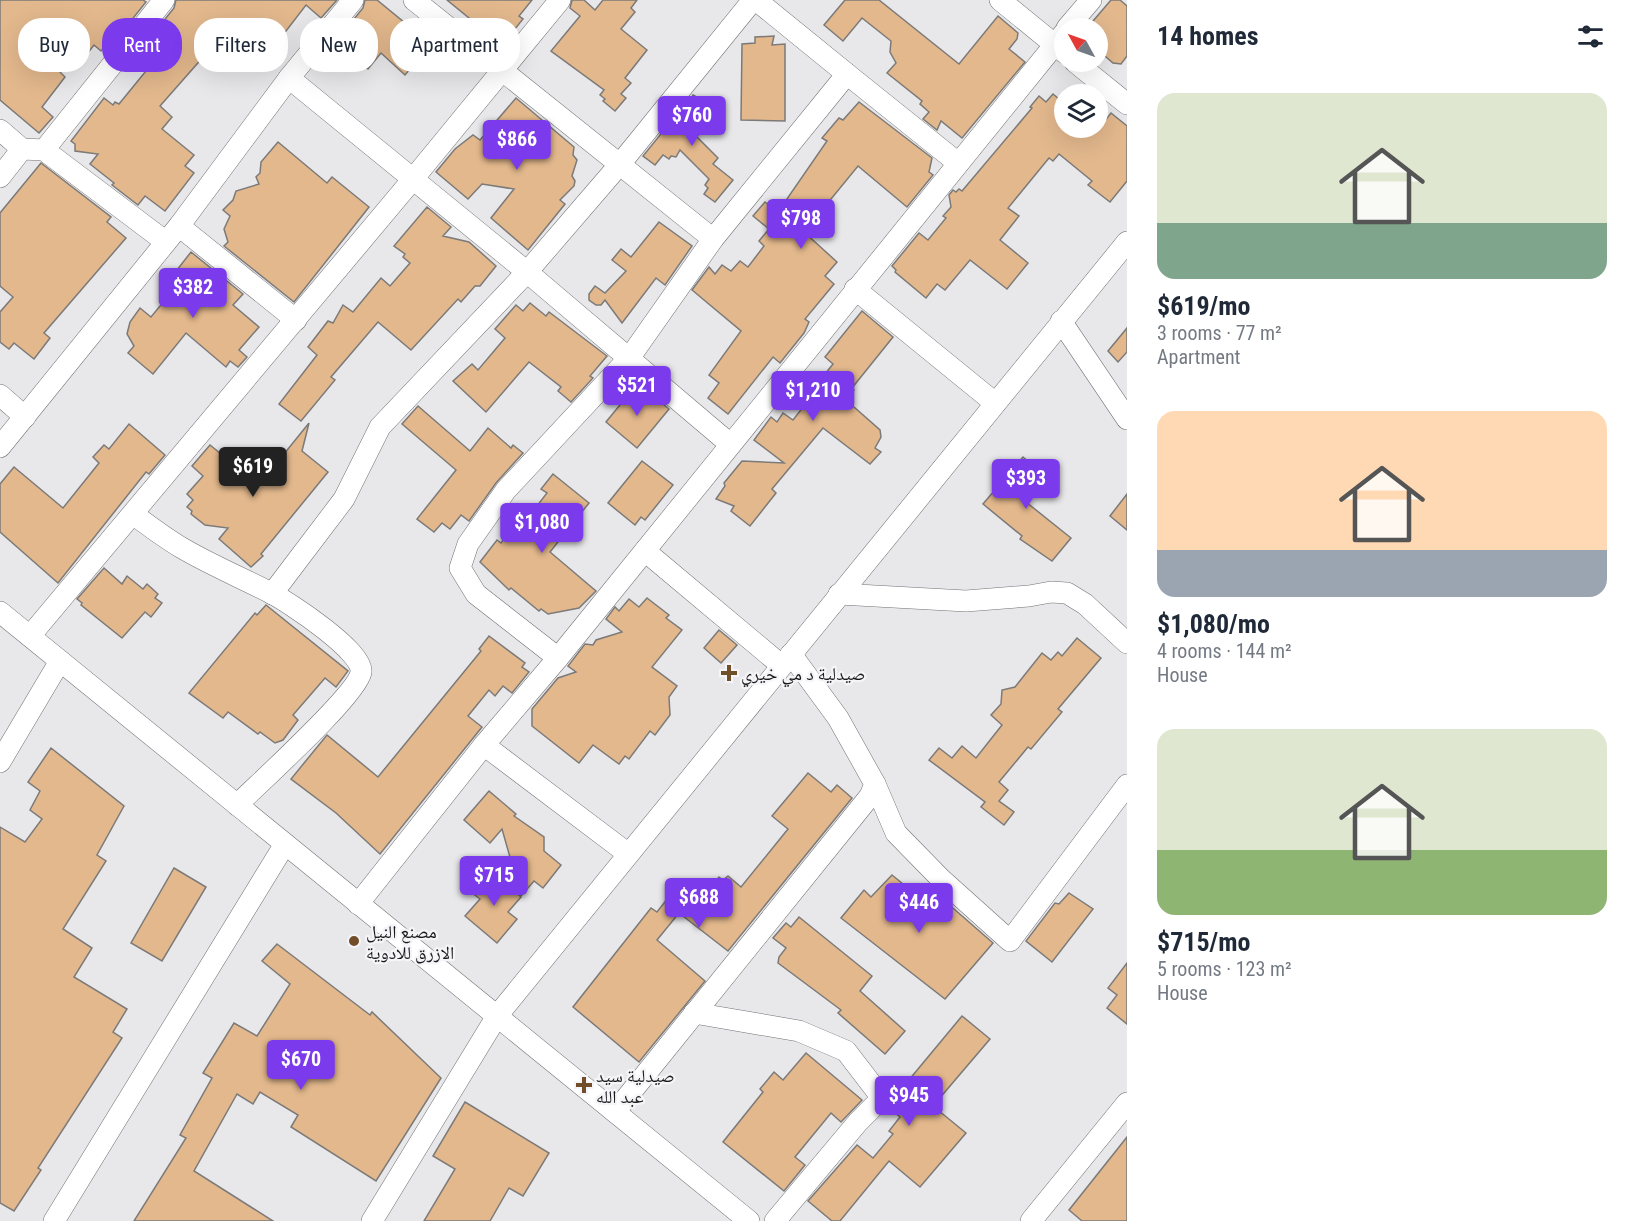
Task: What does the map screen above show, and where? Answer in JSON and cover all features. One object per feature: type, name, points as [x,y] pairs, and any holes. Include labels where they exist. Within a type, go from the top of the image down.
[{"type":"street","points":[[44,150],[164,0]]},
{"type":"street","points":[[0,447],[172,234],[289,78],[353,0]]},
{"type":"street","points":[[414,0],[437,18]]},
{"type":"street","points":[[520,50],[560,0]]},
{"type":"street","points":[[272,594],[344,498],[380,427],[527,272],[620,164],[754,0],[958,163]]},
{"type":"street","points":[[1000,0],[1054,34]]},
{"type":"street","points":[[1078,18],[1091,0]]},
{"type":"street","points":[[358,904],[483,744],[558,658],[855,289],[1054,51]]},
{"type":"street","points":[[30,636],[502,72]]},
{"type":"street","points":[[506,72],[713,239]]},
{"type":"street","points":[[1087,72],[1127,104]]},
{"type":"street","points":[[558,658],[476,594],[460,568],[468,544],[506,490],[630,357],[713,239],[847,74]]},
{"type":"street","points":[[289,78],[630,357],[730,444]]},
{"type":"street","points":[[0,130],[22,149],[44,150],[172,234],[296,320]]},
{"type":"street","points":[[0,177],[22,149]]},
{"type":"street","points":[[372,1221],[496,1016],[1127,242]]},
{"type":"street","points":[[855,289],[994,403]]},
{"type":"street","points":[[1061,321],[1127,419]]},
{"type":"street","points":[[0,395],[25,417]]},
{"type":"street","points":[[133,514],[181,547],[272,594],[345,645],[360,662],[361,673],[357,682],[335,708],[237,805]]},
{"type":"street","points":[[645,550],[786,660],[838,718],[875,784],[896,833],[941,879],[1010,941],[1127,785]]},
{"type":"street","points":[[839,594],[966,601],[1051,592],[1067,593],[1085,604],[1127,643]]},
{"type":"street","points":[[0,612],[615,1112],[724,1213],[749,1221]]},
{"type":"street","points":[[0,762],[60,661]]},
{"type":"street","points":[[483,744],[627,853]]},
{"type":"street","points":[[615,1112],[870,796],[875,784]]},
{"type":"street","points":[[54,1221],[285,844]]},
{"type":"street","points":[[694,1013],[799,1031],[846,1051],[882,1098],[858,1122],[775,1221]]},
{"type":"street","points":[[1030,1221],[1127,1103]]},
{"type":"building","points":[[0,0],[143,0],[146,2],[133,18],[102,18],[101,51],[94,45],[90,50],[90,18],[18,18],[18,72],[60,72],[65,77],[42,107],[53,117],[39,133],[0,100]]},
{"type":"building","points":[[176,0],[337,0],[321,18],[306,5],[288,28],[288,18],[194,18],[194,67],[160,106],[172,117],[162,129],[194,155],[185,166],[194,173],[165,211],[145,196],[138,205],[90,164],[98,154],[75,151],[75,144],[71,141],[104,98],[113,105],[115,102],[119,104],[145,72],[182,72],[182,18],[166,18],[174,8]]},
{"type":"building","points":[[365,0],[377,0],[399,18],[390,18],[390,61],[381,53],[378,57],[378,18],[355,18],[363,8]]},
{"type":"building","points":[[447,0],[532,0],[519,16],[523,19],[520,23],[520,18],[469,18]]},
{"type":"building","points":[[572,0],[584,0],[595,10],[603,0],[637,0],[631,8],[635,12],[621,29],[647,50],[625,78],[631,83],[621,94],[626,98],[615,111],[603,101],[605,99],[600,95],[604,90],[551,51],[580,16],[570,8]]},
{"type":"building","points":[[845,0],[879,0],[959,64],[998,16],[1018,33],[1017,39],[1009,49],[1025,62],[962,138],[941,121],[937,130],[923,119],[929,112],[920,104],[922,101],[887,73],[896,63],[890,52],[891,41],[862,18],[843,41],[824,25]]},
{"type":"building","points":[[1111,0],[1120,0],[1127,6],[1127,56],[1121,64],[1113,63],[1108,59],[1108,18],[1096,18]]},
{"type":"building","points":[[774,36],[772,45],[785,44],[785,121],[741,120],[742,44],[755,43],[755,37]]},
{"type":"building","points":[[693,95],[712,106],[697,137],[718,158],[713,164],[733,180],[715,202],[704,194],[708,188],[705,185],[709,179],[680,150],[676,157],[671,156],[669,159],[663,155],[655,165],[643,156],[669,124],[676,129]]},
{"type":"building","points":[[1054,95],[1054,138],[1108,138],[1108,117],[1111,113],[1127,126],[1127,181],[1110,202],[1088,185],[1092,181],[1059,154],[1053,161],[1049,158],[1008,208],[1019,216],[1000,240],[1028,263],[1007,289],[970,260],[945,290],[937,284],[926,298],[895,272],[892,266],[919,233],[928,240],[946,218],[943,216],[951,207],[949,195],[953,190],[962,191],[1032,108],[1030,107],[1039,96],[1046,102]]},
{"type":"building","points":[[516,98],[574,147],[573,155],[577,160],[572,176],[575,181],[574,186],[560,200],[565,204],[528,250],[491,218],[514,189],[482,184],[468,199],[436,172],[455,149],[473,135],[480,140]]},
{"type":"building","points":[[859,102],[932,158],[929,172],[933,175],[907,207],[858,166],[804,232],[837,262],[825,276],[834,284],[805,319],[809,322],[804,333],[780,363],[773,357],[728,414],[708,398],[719,383],[709,375],[741,331],[692,290],[709,267],[715,274],[722,265],[731,271],[740,261],[748,267],[764,246],[759,241],[769,229],[753,216],[765,202],[778,212],[827,141],[822,138],[839,118],[843,120]]},
{"type":"building","points":[[278,142],[327,183],[332,177],[369,207],[294,302],[224,246],[228,242],[224,229],[230,216],[223,210],[233,200],[236,191],[259,184],[256,177],[260,173],[261,162]]},
{"type":"building","points":[[41,163],[111,217],[107,222],[126,238],[44,333],[50,338],[34,359],[14,343],[9,349],[0,342],[0,312],[13,297],[0,286],[0,213]]},
{"type":"building","points":[[427,207],[451,227],[443,236],[469,242],[496,266],[480,286],[475,286],[461,302],[458,299],[411,350],[378,322],[331,377],[335,380],[301,421],[279,404],[317,355],[308,347],[328,321],[333,323],[343,305],[353,312],[381,278],[390,286],[410,263],[403,257],[405,254],[394,246]]},
{"type":"building","points":[[659,222],[692,246],[665,285],[656,278],[622,323],[605,300],[601,305],[596,305],[589,300],[589,294],[595,286],[605,293],[626,271],[612,260],[621,249],[631,257]]},
{"type":"building","points":[[191,252],[243,294],[233,305],[259,327],[239,350],[247,357],[238,367],[230,361],[226,367],[186,333],[153,374],[128,353],[134,346],[127,334],[130,322],[140,308],[151,317],[179,283],[177,281],[182,275],[177,270]]},
{"type":"building","points":[[530,303],[546,316],[549,312],[607,356],[590,376],[593,378],[571,402],[558,391],[561,387],[529,362],[486,412],[453,381],[472,364],[478,370],[505,338],[495,329],[516,305],[523,311]]},
{"type":"building","points":[[862,311],[893,337],[852,388],[854,390],[846,400],[880,430],[881,437],[875,448],[881,452],[870,464],[823,428],[772,489],[776,493],[750,526],[731,511],[734,506],[716,499],[725,486],[724,483],[742,461],[784,463],[754,440],[771,417],[777,422],[783,413],[793,420],[811,397],[808,395],[833,364],[825,357]]},
{"type":"building","points":[[1127,328],[1127,352],[1118,362],[1108,351]]},
{"type":"building","points":[[633,389],[642,397],[647,391],[669,409],[637,448],[606,422]]},
{"type":"building","points":[[418,406],[470,451],[488,428],[511,448],[513,445],[523,453],[496,483],[469,521],[461,515],[450,529],[442,523],[434,532],[417,519],[456,470],[402,424]]},
{"type":"building","points":[[309,423],[302,451],[328,472],[261,554],[263,556],[251,567],[219,539],[228,528],[205,525],[191,514],[192,511],[187,507],[193,500],[187,494],[203,476],[192,466],[210,445],[259,485]]},
{"type":"building","points":[[129,424],[165,455],[149,474],[146,472],[58,583],[0,532],[0,484],[14,467],[63,508],[99,463],[93,457],[104,445],[109,449]]},
{"type":"building","points":[[1023,457],[1046,477],[1026,502],[1071,538],[1052,561],[1020,539],[1022,536],[983,504]]},
{"type":"building","points":[[642,461],[673,485],[645,520],[641,517],[635,525],[608,503]]},
{"type":"building","points":[[553,474],[589,503],[550,552],[596,591],[579,608],[548,614],[541,609],[539,611],[511,588],[509,590],[480,562],[497,540],[501,543],[511,529],[516,533],[547,493],[541,489]]},
{"type":"building","points":[[1127,494],[1127,530],[1110,516]]},
{"type":"building","points":[[104,568],[122,584],[127,576],[143,589],[147,584],[158,594],[155,598],[162,603],[151,617],[145,612],[122,638],[81,605],[82,603],[77,599]]},
{"type":"building","points":[[647,598],[669,615],[666,618],[682,630],[652,667],[677,686],[669,697],[670,715],[655,735],[650,731],[629,759],[625,756],[619,764],[593,745],[579,763],[532,726],[532,709],[558,678],[576,672],[568,666],[585,644],[593,645],[596,640],[622,632],[606,619],[615,607],[619,611],[629,599],[639,607]]},
{"type":"building","points":[[266,605],[348,671],[336,687],[325,678],[293,715],[298,720],[283,740],[275,743],[260,732],[258,734],[228,712],[223,718],[189,693],[255,613],[257,615]]},
{"type":"building","points":[[719,630],[737,645],[721,663],[704,648]]},
{"type":"building","points":[[489,636],[525,663],[522,667],[529,672],[512,693],[503,686],[495,696],[489,690],[468,716],[482,727],[380,854],[336,813],[291,779],[327,735],[378,777],[481,651],[479,649]]},
{"type":"building","points":[[1077,638],[1101,658],[1058,709],[1062,712],[1031,749],[1028,747],[999,782],[1008,790],[999,801],[1014,812],[1004,825],[981,807],[985,802],[929,760],[939,748],[952,758],[962,746],[976,758],[1002,725],[991,715],[1001,704],[1002,690],[1015,687],[1042,653],[1051,660],[1058,652],[1062,656]]},
{"type":"building","points":[[51,748],[124,806],[97,855],[106,861],[63,929],[92,948],[74,977],[127,1009],[113,1032],[122,1038],[38,1168],[41,1170],[14,1211],[0,1203],[0,827],[25,842],[42,819],[30,810],[40,791],[28,782]]},
{"type":"building","points":[[808,773],[831,792],[837,785],[852,798],[728,951],[679,913],[657,940],[705,981],[639,1062],[573,1007],[651,908],[657,912],[679,884],[706,880],[712,885],[719,877],[723,880],[728,876],[741,887],[788,829],[772,816]]},
{"type":"building","points":[[489,791],[516,814],[514,816],[544,837],[544,851],[561,865],[543,888],[534,881],[521,896],[502,829],[490,843],[464,820]]},
{"type":"building","points":[[174,868],[206,887],[162,961],[131,943]]},
{"type":"building","points":[[490,872],[521,897],[508,912],[517,919],[497,943],[465,916],[480,899],[472,893]]},
{"type":"building","points":[[892,875],[929,905],[938,895],[993,943],[945,999],[841,918],[864,890],[871,897]]},
{"type":"building","points":[[1069,893],[1093,909],[1052,962],[1026,941],[1055,903],[1059,904]]},
{"type":"building","points":[[799,917],[872,976],[860,991],[905,1031],[885,1054],[838,1013],[841,1010],[778,963],[779,957],[786,948],[773,938],[786,923],[791,927]]},
{"type":"building","points":[[277,944],[370,1015],[372,1012],[441,1078],[376,1181],[291,1127],[298,1115],[260,1092],[253,1104],[237,1094],[194,1171],[273,1221],[134,1221],[186,1138],[180,1135],[212,1078],[203,1073],[234,1023],[257,1036],[290,984],[262,961]]},
{"type":"building","points":[[1127,963],[1127,1024],[1107,1008],[1117,995],[1108,988]]},
{"type":"building","points":[[962,1016],[990,1039],[933,1106],[966,1133],[920,1187],[889,1161],[840,1221],[832,1221],[808,1201],[857,1145],[873,1158],[893,1134],[889,1131],[900,1117],[890,1108],[894,1098]]},
{"type":"building","points":[[806,1053],[862,1100],[841,1122],[831,1113],[795,1157],[805,1165],[784,1191],[723,1142],[763,1092],[760,1089],[774,1072],[783,1080]]},
{"type":"building","points":[[465,1102],[549,1153],[523,1196],[509,1188],[490,1221],[424,1221],[455,1169],[433,1156]]},
{"type":"building","points":[[1127,1137],[1127,1221],[1082,1221],[1069,1210]]},
{"type":"place","name":"صيدلية د مي خيري","points":[[729,673]]},
{"type":"place","name":"مصنع النيل الازرق للادوية","points":[[354,941]]},
{"type":"place","name":"صيدلية سيد عبد الله","points":[[584,1085]]}]
